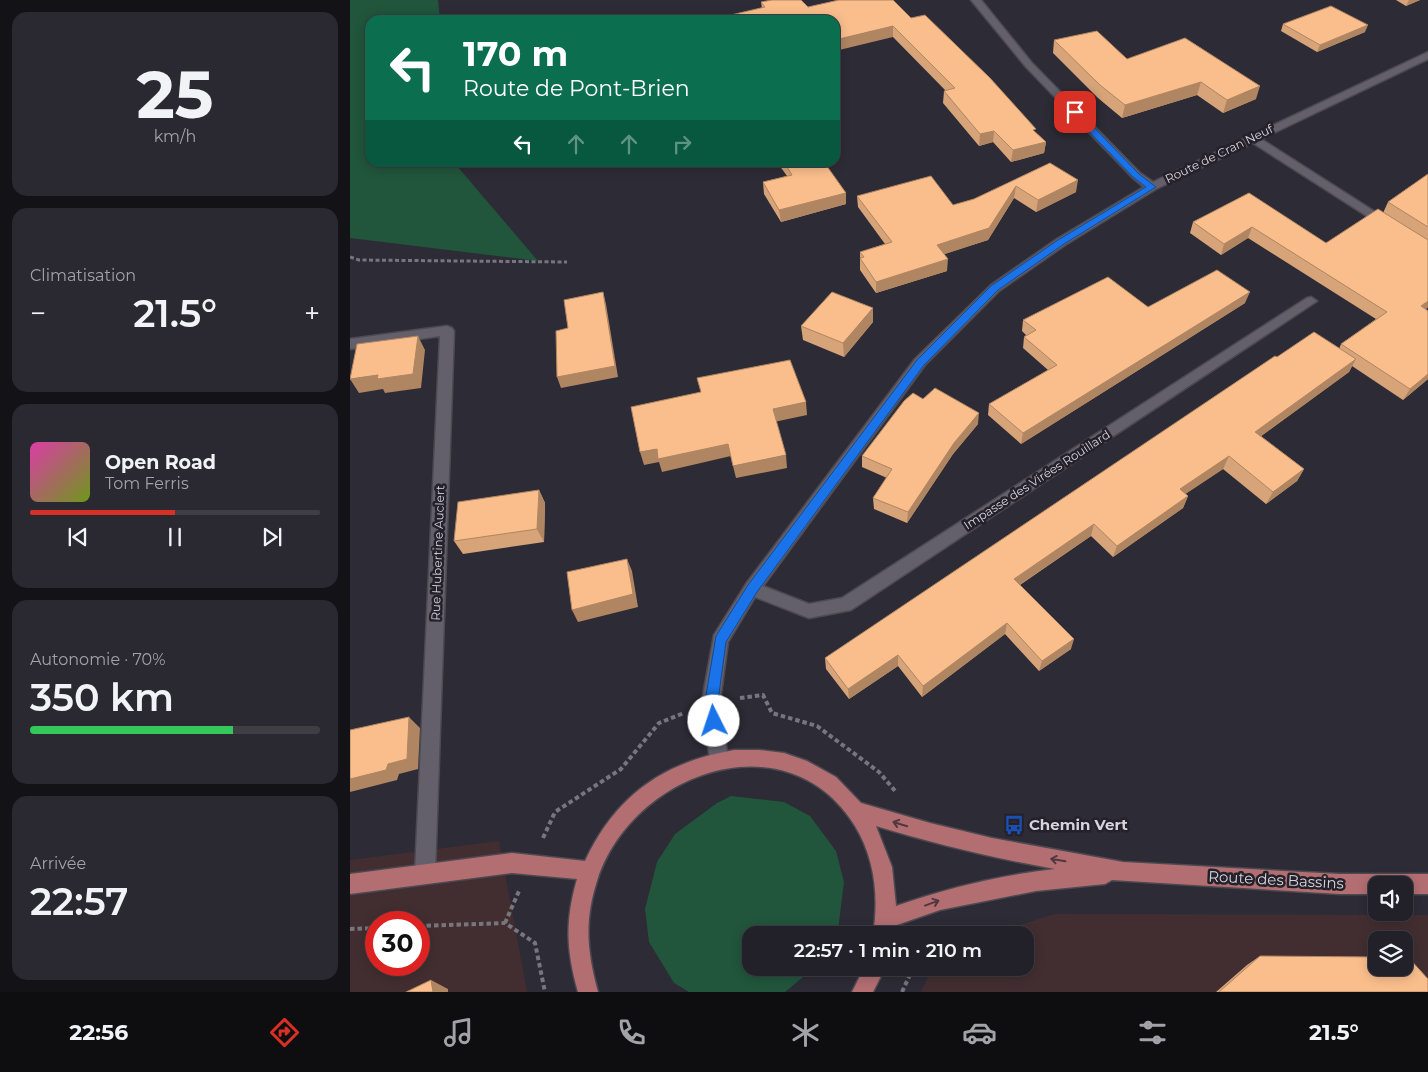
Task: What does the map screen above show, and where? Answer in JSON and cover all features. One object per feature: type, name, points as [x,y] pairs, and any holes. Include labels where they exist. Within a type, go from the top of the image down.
[{"type":"main road","points":[[588,992],[579,959],[579,914],[590,871],[613,830],[643,797],[680,773],[719,760],[758,757],[795,766],[829,783],[857,811],[875,843],[885,879],[884,926]]},
{"type":"main road","name":"Route des Bassins","points":[[857,811],[930,833],[992,848],[1124,872],[1340,884],[1428,884]]},
{"type":"main road","points":[[350,884],[512,863],[590,871]]},
{"type":"main road","name":"Route des Bassins","points":[[886,926],[940,900],[1036,881],[1124,872]]},
{"type":"main road","points":[[862,992],[871,976]]},
{"type":"street","points":[[976,0],[1029,64],[1136,176],[1152,187]]},
{"type":"street","name":"Route de Cran Neuf","points":[[719,760],[711,701],[720,640],[752,589],[920,362],[995,288],[1061,242],[1152,187],[1428,56]]},
{"type":"street","points":[[1252,138],[1396,228]]},
{"type":"street","name":"Impasse des Virées Rouillard","points":[[752,589],[809,611],[845,605],[1311,301]]},
{"type":"street","name":"Rue Hubertine Auclert","points":[[350,344],[446,331],[425,873]]},
{"type":"path","points":[[350,257],[359,260],[566,262]]},
{"type":"path","points":[[505,923],[555,812],[621,769],[659,723],[711,701],[763,695],[772,713],[817,726],[879,772],[896,793],[906,796]]},
{"type":"path","points":[[940,900],[947,926]]},
{"type":"path","points":[[430,926],[505,923],[535,943],[545,992]]},
{"type":"path","points":[[350,929],[365,928]]},
{"type":"path","points":[[902,992],[909,976]]},
{"type":"shaded area","points":[[499,841],[527,992],[350,992],[350,860]]},
{"type":"shaded area","points":[[1055,914],[1368,915],[1368,921],[1413,921],[1413,915],[1428,915],[1428,992],[921,992],[928,976],[1034,976],[1034,926],[1017,926]]},
{"type":"green space","points":[[350,0],[438,0],[440,15],[365,15],[365,167],[458,167],[538,261],[350,238]]},
{"type":"green space","points":[[731,796],[784,802],[810,816],[836,851],[844,882],[838,926],[742,926],[742,976],[804,976],[785,992],[689,992],[674,983],[649,942],[645,909],[657,862],[675,834],[717,803]]},
{"type":"building","points":[[801,0],[808,7],[839,0],[893,0],[911,18],[925,15],[990,78],[1036,129],[1033,130],[1046,142],[1013,150],[994,131],[980,134],[944,91],[955,88],[893,26],[840,39],[840,15],[731,15],[765,7],[761,2]]},
{"type":"building","points":[[1331,6],[1368,25],[1320,45],[1283,24]]},
{"type":"building","points":[[1097,31],[1127,59],[1185,38],[1260,86],[1227,100],[1201,82],[1125,105],[1100,85],[1054,40]]},
{"type":"building","points":[[1050,163],[1078,180],[1038,200],[1016,186],[989,228],[937,245],[948,259],[876,282],[860,258],[864,257],[860,252],[892,242],[857,196],[931,176],[953,205],[974,199]]},
{"type":"building","points":[[787,167],[828,167],[846,193],[779,210],[763,182],[792,175]]},
{"type":"building","points":[[1428,174],[1428,227],[1388,202]]},
{"type":"building","points":[[1249,193],[1326,243],[1378,209],[1428,240],[1428,301],[1421,306],[1428,311],[1428,374],[1410,389],[1341,344],[1387,312],[1252,227],[1224,244],[1193,222]]},
{"type":"building","points":[[1217,270],[1250,292],[1023,433],[989,404],[1057,365],[1024,337],[1036,330],[1023,320],[1108,277],[1148,307]]},
{"type":"building","points":[[603,292],[615,366],[557,377],[556,331],[568,328],[564,300]]},
{"type":"building","points":[[832,292],[873,308],[843,343],[801,326]]},
{"type":"building","points":[[1314,332],[1356,359],[1255,432],[1304,469],[1273,492],[1229,456],[1180,489],[1188,496],[1117,546],[1094,524],[1014,579],[1074,639],[1042,661],[1007,623],[923,686],[898,655],[848,689],[825,658],[1275,356],[1277,357]]},
{"type":"building","points":[[418,336],[413,374],[377,379],[378,375],[350,379],[357,344]]},
{"type":"building","points":[[790,360],[806,402],[773,409],[786,455],[733,466],[728,444],[658,459],[657,449],[640,452],[631,407],[701,392],[697,378]]},
{"type":"building","points":[[935,388],[979,413],[954,443],[908,512],[873,498],[892,469],[862,456],[904,401],[913,393],[923,399]]},
{"type":"building","points":[[539,490],[537,529],[454,541],[458,502]]},
{"type":"building","points":[[627,559],[633,594],[572,610],[567,572]]},
{"type":"building","points":[[409,717],[407,759],[388,764],[386,770],[350,779],[350,730]]},
{"type":"building","points":[[1260,956],[1368,957],[1368,976],[1413,976],[1413,962],[1428,979],[1428,992],[1219,992]]},
{"type":"building","points":[[431,980],[433,992],[406,992]]},
{"type":"place","name":"Chemin Vert","points":[[1014,825]]},
{"type":"route","points":[[714,721],[711,701],[720,640],[752,589],[920,362],[995,288],[1061,242],[1152,187],[1136,176],[1075,112]]}]
